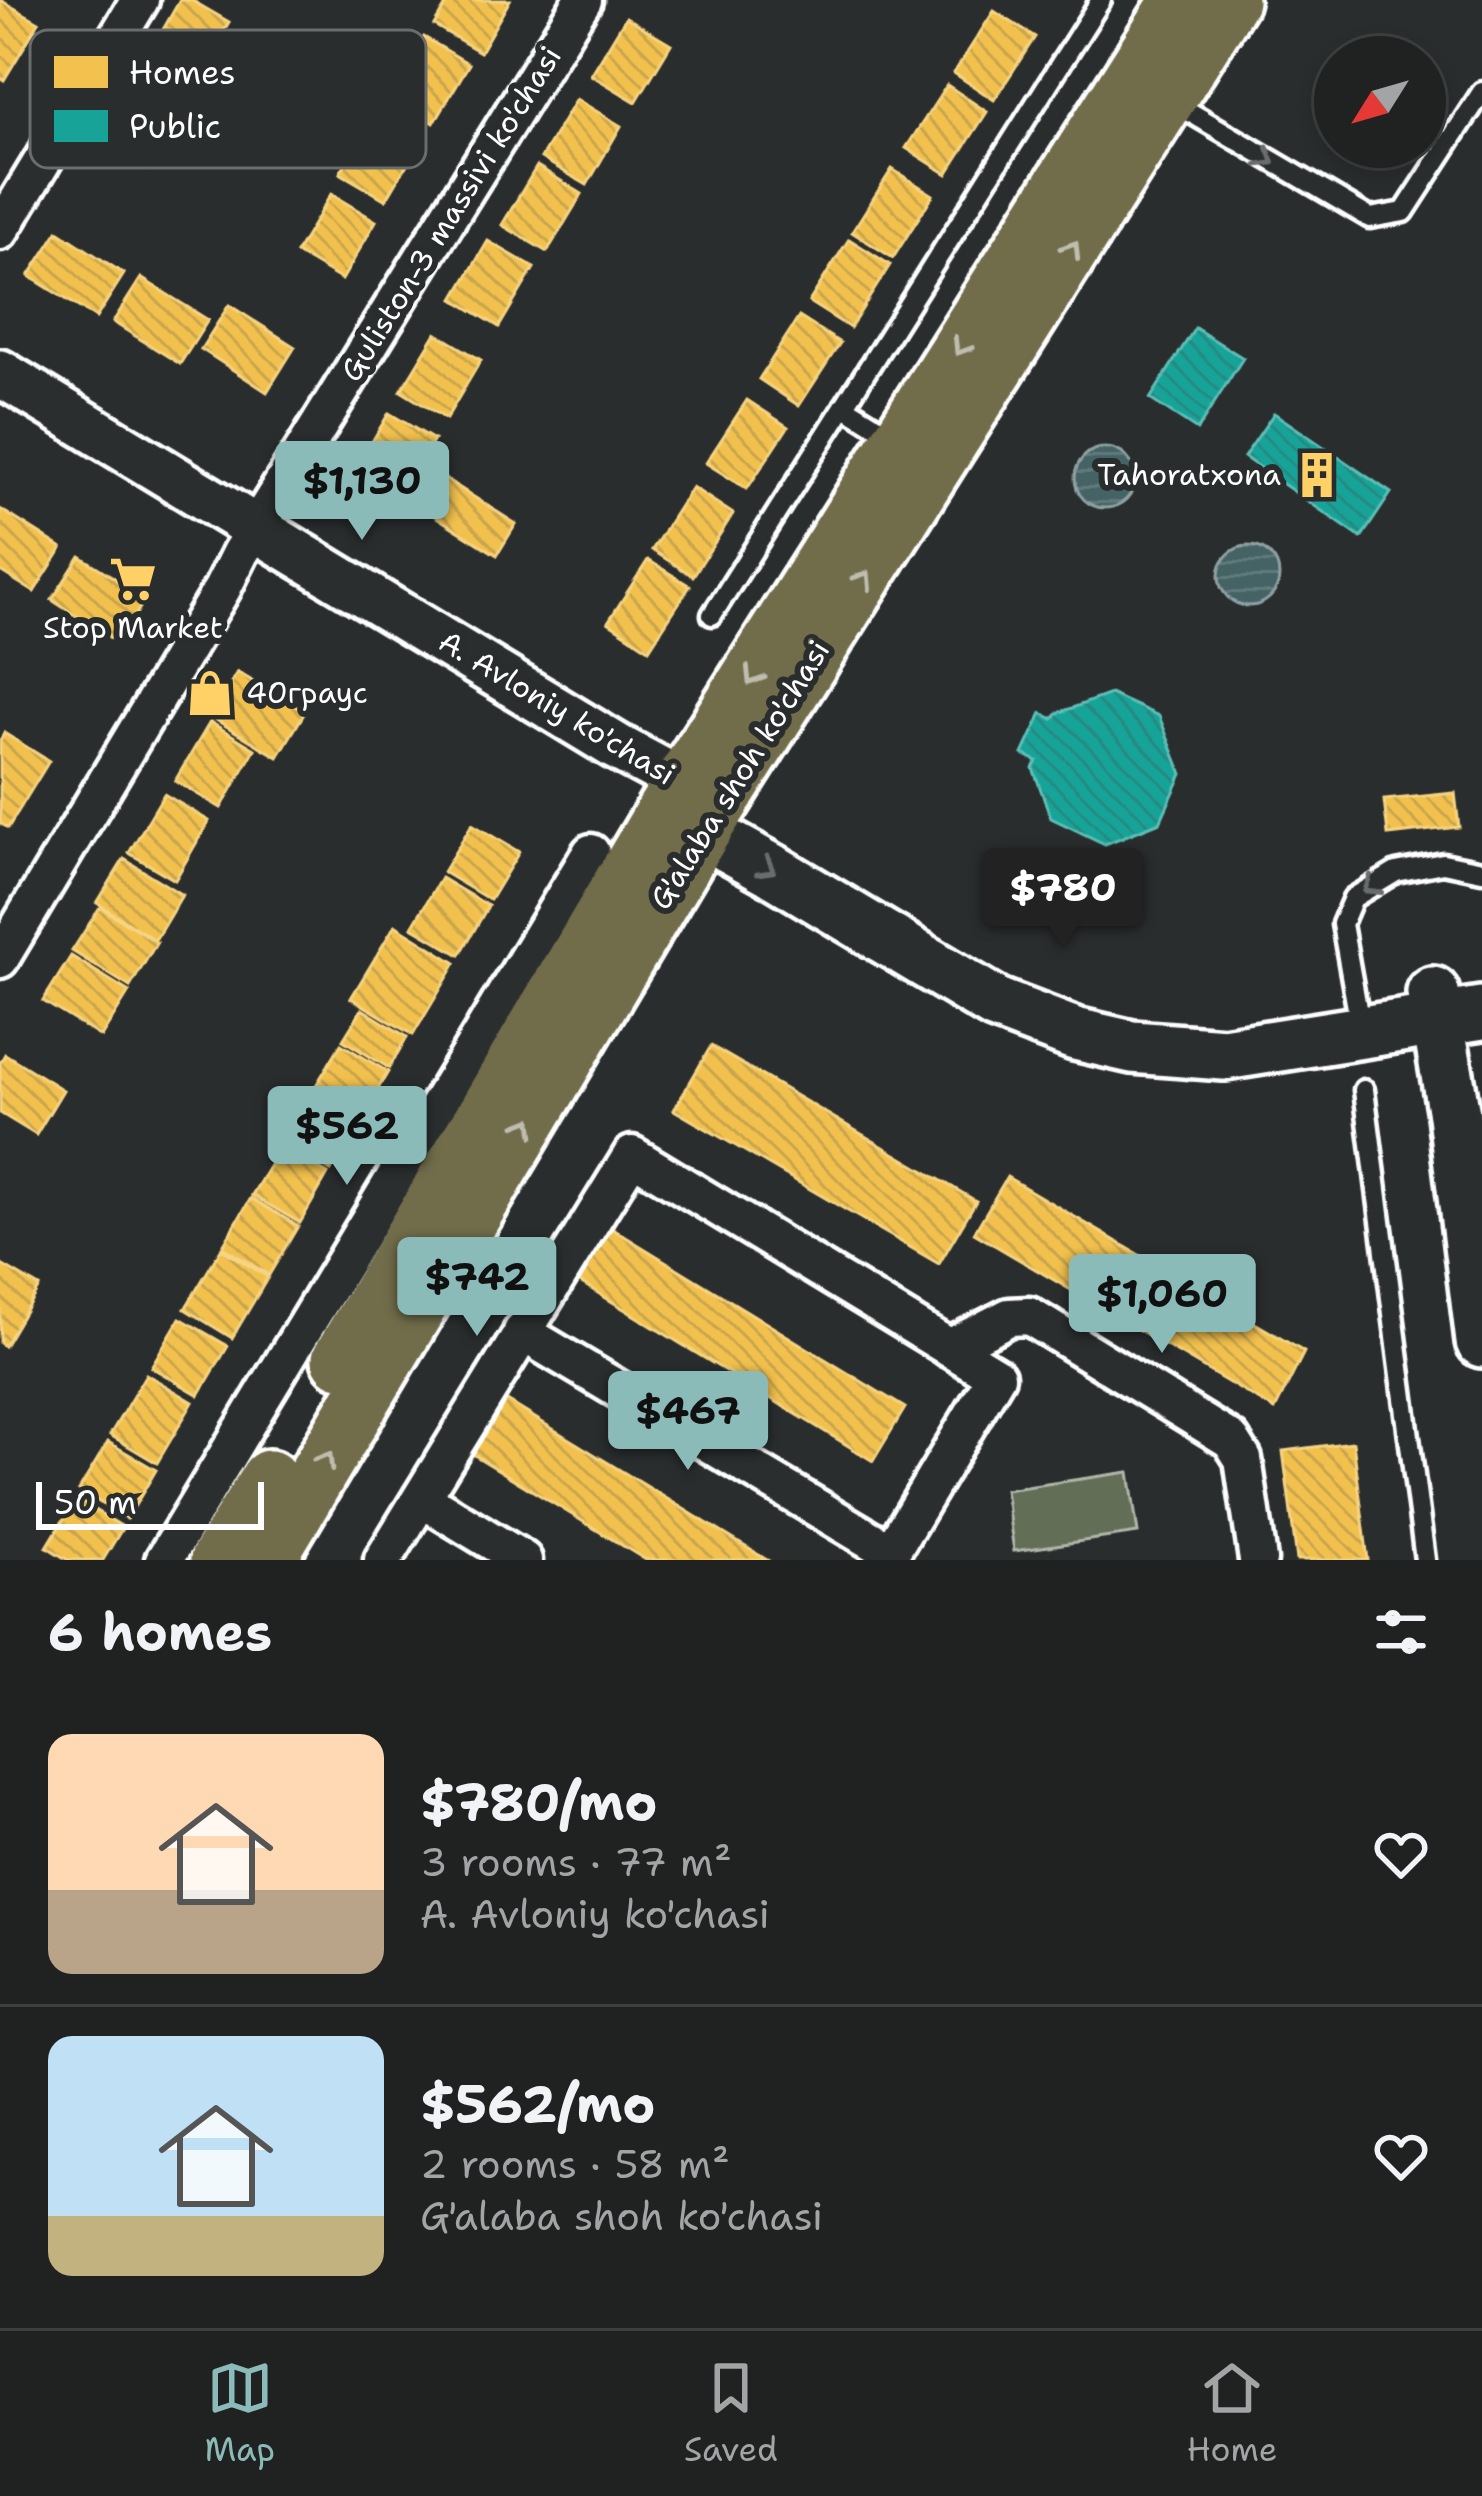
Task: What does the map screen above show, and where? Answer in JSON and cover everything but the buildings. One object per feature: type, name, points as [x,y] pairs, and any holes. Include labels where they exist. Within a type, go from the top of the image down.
[{"type":"main road","name":"G'alaba shoh ko'chasi","points":[[219,1560],[519,1014],[693,807],[1229,0]]},
{"type":"main road","name":"G'alaba shoh ko'chasi","points":[[266,1560],[902,442],[1174,11]]},
{"type":"main road","name":"A. Avloniy ko'chasi","points":[[693,807],[996,1004],[1075,1034],[1132,1047],[1225,1054],[1466,1001]]},
{"type":"main road","name":"A. Avloniy ko'chasi","points":[[693,807],[1067,1001],[1114,1015],[1213,1026],[1357,1007],[1466,1001]]},
{"type":"main road","points":[[1466,1001],[1454,1115],[1482,1341]]},
{"type":"street","points":[[122,30],[140,0]]},
{"type":"street","name":"Guliston-3 massivi ko'chasi","points":[[0,959],[11,915],[222,589],[583,0]]},
{"type":"street","points":[[0,231],[38,168]]},
{"type":"street","name":"A. Avloniy ko'chasi","points":[[0,373],[249,540]]},
{"type":"street","name":"A. Avloniy ko'chasi","points":[[0,406],[617,746],[693,807]]},
{"type":"street","points":[[164,1560],[519,1014],[591,853]]},
{"type":"street","points":[[383,1560],[523,1332],[632,1155],[996,1376],[889,1556],[523,1332]]},
{"type":"street","points":[[949,1348],[1009,1317],[1029,1316],[1231,1441],[1244,1459],[1258,1560]]},
{"type":"street","points":[[421,1498],[523,1560]]},
{"type":"lane","points":[[712,615],[1101,0]]},
{"type":"lane","points":[[1116,61],[1174,11]]},
{"type":"lane","points":[[1167,98],[1370,218],[1404,212],[1482,92]]},
{"type":"lane","points":[[1062,188],[1074,127]]},
{"type":"lane","points":[[844,406],[902,442]]},
{"type":"lane","points":[[1357,1007],[1342,924],[1353,898],[1396,872],[1443,863],[1482,871]]},
{"type":"lane","points":[[1364,1090],[1425,1560]]},
{"type":"green space","points":[[1129,1472],[1138,1533],[1014,1551],[1005,1490]]},
{"type":"water","points":[[1105,448],[1126,457],[1135,478],[1126,499],[1105,508],[1084,499],[1075,478],[1084,457]]},
{"type":"water","points":[[1249,546],[1270,555],[1279,576],[1270,597],[1249,606],[1228,597],[1219,576],[1228,555]]},
{"type":"place","name":"Tahoratxona","points":[[1317,475]]},
{"type":"place","name":"Stop Market","points":[[133,579]]},
{"type":"place","name":"40граус","points":[[210,693]]}]
